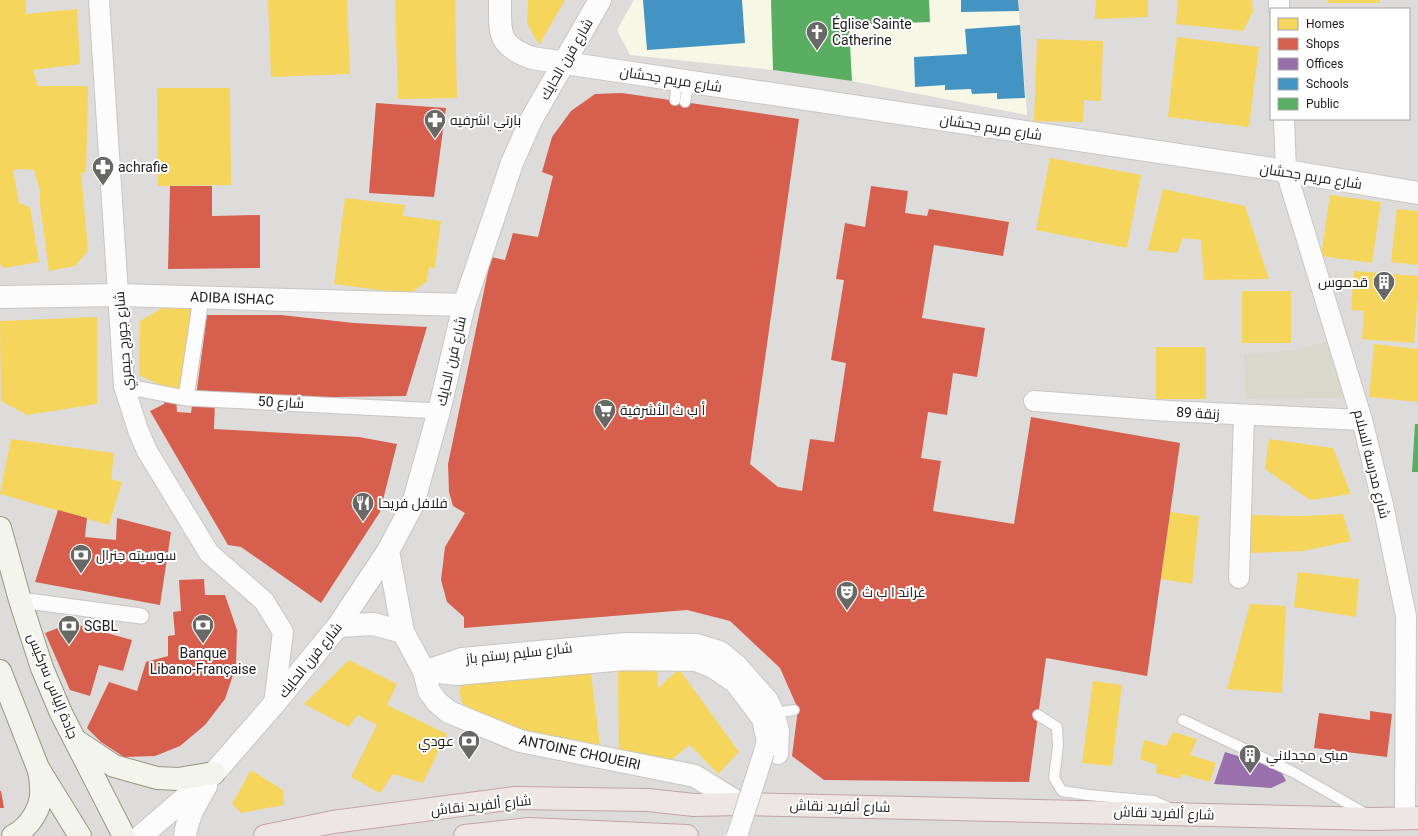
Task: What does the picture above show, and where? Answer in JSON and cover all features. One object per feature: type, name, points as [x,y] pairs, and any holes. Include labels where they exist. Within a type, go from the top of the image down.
[{"type":"highway","name":"شارع ألفريد نقاش","points":[[265,836],[333,822],[515,798],[648,800],[694,805],[740,804],[1375,819],[1412,818]]},
{"type":"highway","name":"شارع ألفريد نقاش","points":[[465,836],[529,829],[687,836]]},
{"type":"highway","points":[[503,836],[529,829]]},
{"type":"main road","name":"جادة إلياس سركيس","points":[[0,528],[20,600],[42,668],[74,740],[124,836]]},
{"type":"main road","points":[[0,671],[38,768],[42,788],[36,813],[28,824],[13,836]]},
{"type":"main road","points":[[74,740],[114,766],[157,778],[178,779],[214,773]]},
{"type":"main road","points":[[38,768],[80,836]]},
{"type":"street","name":"شارع جورج حيمري","points":[[99,0],[124,386],[138,430],[147,451],[209,552],[264,601],[283,632],[274,704]]},
{"type":"street","name":"شارع مريم جحشان","points":[[500,0],[500,30],[506,44],[518,52],[532,58],[564,62],[681,91],[1286,171],[1418,193]]},
{"type":"street","name":"شارع فرن الحايك","points":[[214,773],[274,704],[338,626],[388,551],[413,504],[439,411],[464,304],[512,163],[531,120],[600,0]]},
{"type":"street","name":"شارع مدرسة السلام","points":[[1284,120],[1286,171],[1362,420],[1412,616],[1412,818]]},
{"type":"street","name":"ADIBA ISHAC","points":[[0,297],[119,295],[464,304]]},
{"type":"street","points":[[186,398],[201,298]]},
{"type":"street","name":"شارع 50","points":[[124,386],[186,398],[439,411]]},
{"type":"street","name":"زنقة 89","points":[[1034,401],[1169,411],[1362,420]]},
{"type":"street","points":[[1239,578],[1244,415]]},
{"type":"street","name":"ANTOINE CHOUEIRI","points":[[388,551],[403,632],[424,671],[429,691],[437,702],[449,712],[520,741],[695,776],[740,804]]},
{"type":"street","points":[[20,600],[141,616]]},
{"type":"street","points":[[338,626],[373,624],[403,632]]},
{"type":"street","name":"شارع سليم رستم باز","points":[[424,671],[462,658],[626,643],[697,644],[720,651],[737,665],[768,700],[779,730],[737,836]]},
{"type":"street","name":"شارع سليم رستم باز","points":[[424,671],[457,674],[625,660],[696,661],[713,668],[735,683],[762,719],[766,741],[771,753],[752,836]]},
{"type":"street","points":[[141,836],[214,773]]},
{"type":"street","points":[[185,836],[189,818],[194,807],[214,773]]},
{"type":"lane","points":[[774,713],[794,710]]},
{"type":"lane","points":[[1038,715],[1057,726],[1058,746],[1054,778],[1062,791],[1154,801],[1183,814]]},
{"type":"lane","points":[[1183,720],[1293,772],[1375,819]]},
{"type":"shaded area","points":[[0,0],[1418,0],[1418,836],[0,836]]},
{"type":"shaded area","points":[[634,0],[1018,0],[1027,115],[852,81],[773,70],[630,55],[617,30]]},
{"type":"shaded area","points":[[1044,239],[1154,263],[1124,400],[1023,383]]},
{"type":"shaded area","points":[[1329,341],[1343,398],[1246,399],[1244,354],[1291,351]]},
{"type":"building: Homes","points":[[0,0],[26,0],[26,14],[77,9],[80,64],[33,70],[38,86],[88,86],[86,173],[81,172],[88,251],[75,266],[49,271],[40,205],[40,191],[34,170],[19,169],[13,170],[19,203],[30,207],[39,262],[4,268],[0,264]]},
{"type":"building: Homes","points":[[268,0],[347,0],[350,74],[271,77]]},
{"type":"building: Homes","points":[[395,0],[455,0],[457,98],[398,99]]},
{"type":"building: Homes","points":[[528,0],[565,0],[539,45],[527,23]]},
{"type":"building: Homes","points":[[1096,0],[1148,0],[1148,17],[1095,19]]},
{"type":"building: Homes","points":[[1178,0],[1252,0],[1253,12],[1243,31],[1176,24]]},
{"type":"building: Homes","points":[[1328,0],[1380,0],[1380,3],[1328,3]]},
{"type":"building: Homes","points":[[1177,37],[1259,47],[1249,127],[1168,117]]},
{"type":"building: Homes","points":[[1037,39],[1103,41],[1101,101],[1084,100],[1083,122],[1034,121]]},
{"type":"building: Homes","points":[[157,88],[230,88],[231,185],[158,186]]},
{"type":"building: Homes","points":[[1050,158],[1141,175],[1127,248],[1036,230]]},
{"type":"building: Homes","points":[[1163,189],[1245,206],[1269,279],[1204,280],[1201,240],[1183,238],[1177,253],[1148,250]]},
{"type":"building: Homes","points":[[1330,195],[1381,202],[1372,263],[1321,256]]},
{"type":"building: Homes","points":[[345,198],[405,205],[403,216],[441,221],[435,268],[429,267],[427,281],[410,294],[334,284]]},
{"type":"building: Homes","points":[[1397,209],[1418,211],[1418,265],[1391,262]]},
{"type":"building: Homes","name":"قدموس","points":[[1354,271],[1418,276],[1414,343],[1362,339],[1364,311],[1351,310]]},
{"type":"building: Homes","points":[[1242,291],[1291,291],[1291,343],[1242,343]]},
{"type":"building: Homes","points":[[194,307],[181,395],[139,375],[140,321],[162,308]]},
{"type":"building: Homes","points":[[97,317],[97,404],[27,415],[1,401],[0,321]]},
{"type":"building: Homes","points":[[1374,344],[1418,349],[1418,402],[1369,397]]},
{"type":"building: Homes","points":[[1156,347],[1206,347],[1206,399],[1156,399]]},
{"type":"building: Homes","points":[[11,439],[114,453],[111,479],[122,482],[109,525],[0,494]]},
{"type":"building: Homes","points":[[1269,439],[1333,448],[1351,494],[1310,500],[1265,469]]},
{"type":"building: Homes","points":[[1170,512],[1199,516],[1192,584],[1161,579]]},
{"type":"building: Homes","points":[[1343,514],[1351,541],[1303,551],[1250,553],[1249,515],[1303,516]]},
{"type":"building: Homes","points":[[1298,572],[1359,579],[1356,617],[1294,607]]},
{"type":"building: Homes","points":[[1250,604],[1286,606],[1282,693],[1227,689]]},
{"type":"building: Homes","points":[[349,660],[397,684],[387,705],[447,734],[423,783],[393,774],[380,793],[351,777],[377,725],[358,715],[348,727],[304,704]]},
{"type":"building: Homes","points":[[657,666],[658,688],[679,669],[739,752],[718,774],[690,745],[662,767],[619,761],[618,667]]},
{"type":"building: Homes","points":[[591,673],[600,746],[524,730],[473,710],[462,703],[459,691],[462,684]]},
{"type":"building: Homes","points":[[1093,681],[1122,685],[1112,766],[1082,763]]},
{"type":"building: Homes","points":[[1173,732],[1197,739],[1190,755],[1216,763],[1210,782],[1181,774],[1180,779],[1156,773],[1157,765],[1140,759],[1144,740],[1166,746]]},
{"type":"building: Homes","points":[[251,770],[283,790],[284,805],[241,813],[232,804]]},
{"type":"building: Shops","name":"أ ب ث الأشرفية","points":[[622,93],[799,119],[750,464],[778,487],[802,491],[810,439],[834,442],[846,363],[831,360],[844,280],[836,279],[845,223],[865,227],[871,186],[908,191],[905,213],[927,216],[929,209],[1009,222],[1003,256],[934,245],[922,318],[985,328],[977,377],[953,373],[947,415],[928,412],[921,458],[941,461],[933,511],[1014,524],[1031,417],[1180,443],[1147,676],[1046,658],[1029,782],[824,780],[792,756],[798,709],[780,668],[730,621],[687,610],[464,628],[464,617],[447,602],[441,580],[445,547],[465,513],[453,506],[449,492],[448,464],[491,257],[505,260],[513,233],[538,237],[553,176],[542,172],[552,137],[571,111],[595,94]]},
{"type":"building: Shops","points":[[376,103],[446,108],[434,197],[369,193]]},
{"type":"building: Shops","points":[[170,186],[212,186],[212,216],[260,215],[260,268],[168,269]]},
{"type":"building: Shops","points":[[207,315],[281,315],[354,323],[427,327],[406,396],[267,398],[196,396]]},
{"type":"building: Shops","points":[[166,395],[176,397],[177,412],[191,413],[193,399],[215,400],[214,429],[359,437],[397,444],[380,512],[321,603],[241,547],[228,545],[150,411],[164,404]]},
{"type":"building: Shops","points":[[58,510],[87,518],[85,537],[116,540],[117,518],[171,532],[160,605],[35,582]]},
{"type":"building: Shops","points":[[204,579],[205,595],[225,595],[237,630],[236,666],[225,699],[205,725],[180,746],[155,756],[124,757],[101,742],[87,728],[109,682],[137,691],[146,662],[168,656],[168,636],[175,635],[173,612],[181,611],[179,580]]},
{"type":"building: Shops","points":[[71,623],[132,640],[123,671],[99,665],[90,696],[70,690],[45,633]]},
{"type":"building: Shops","points":[[1370,711],[1392,714],[1387,757],[1314,748],[1319,713],[1370,720]]},
{"type":"building: Shops","points":[[1,791],[4,808],[0,808]]},
{"type":"building: Offices","name":"مبنى مجدلاني","points":[[1225,752],[1280,769],[1286,781],[1271,788],[1214,784]]},
{"type":"building: Schools","points":[[643,0],[742,0],[745,43],[647,50]]},
{"type":"building: Schools","points":[[961,0],[1018,0],[1019,11],[961,12]]},
{"type":"building: Schools","points":[[1020,25],[1025,98],[997,99],[997,93],[972,94],[971,89],[945,90],[945,85],[915,87],[914,57],[967,54],[965,29]]},
{"type":"building: Public","points":[[771,0],[929,0],[930,22],[849,25],[852,81],[773,70]]},
{"type":"building: Public","points":[[1415,424],[1418,424],[1418,472],[1412,472]]},
{"type":"place","name":"Église Sainte Catherine","points":[[817,52]]},
{"type":"place","name":"بارتي اشرفيه","points":[[435,140]]},
{"type":"place","name":"achrafie","points":[[103,186]]},
{"type":"place","name":"قدموس","points":[[1384,302]]},
{"type":"place","name":"أ ب ث الأشرفية","points":[[605,430]]},
{"type":"place","name":"فلافل فريحا","points":[[363,522]]},
{"type":"place","name":"سوسيته جنرال","points":[[81,574]]},
{"type":"place","name":"غراند ا ب ث","points":[[847,612]]},
{"type":"place","name":"Banque Libano-Française","points":[[203,644]]},
{"type":"place","name":"SGBL","points":[[69,646]]},
{"type":"place","name":"عودي","points":[[469,760]]},
{"type":"place","name":"مبنى مجدلاني","points":[[1250,774]]}]
